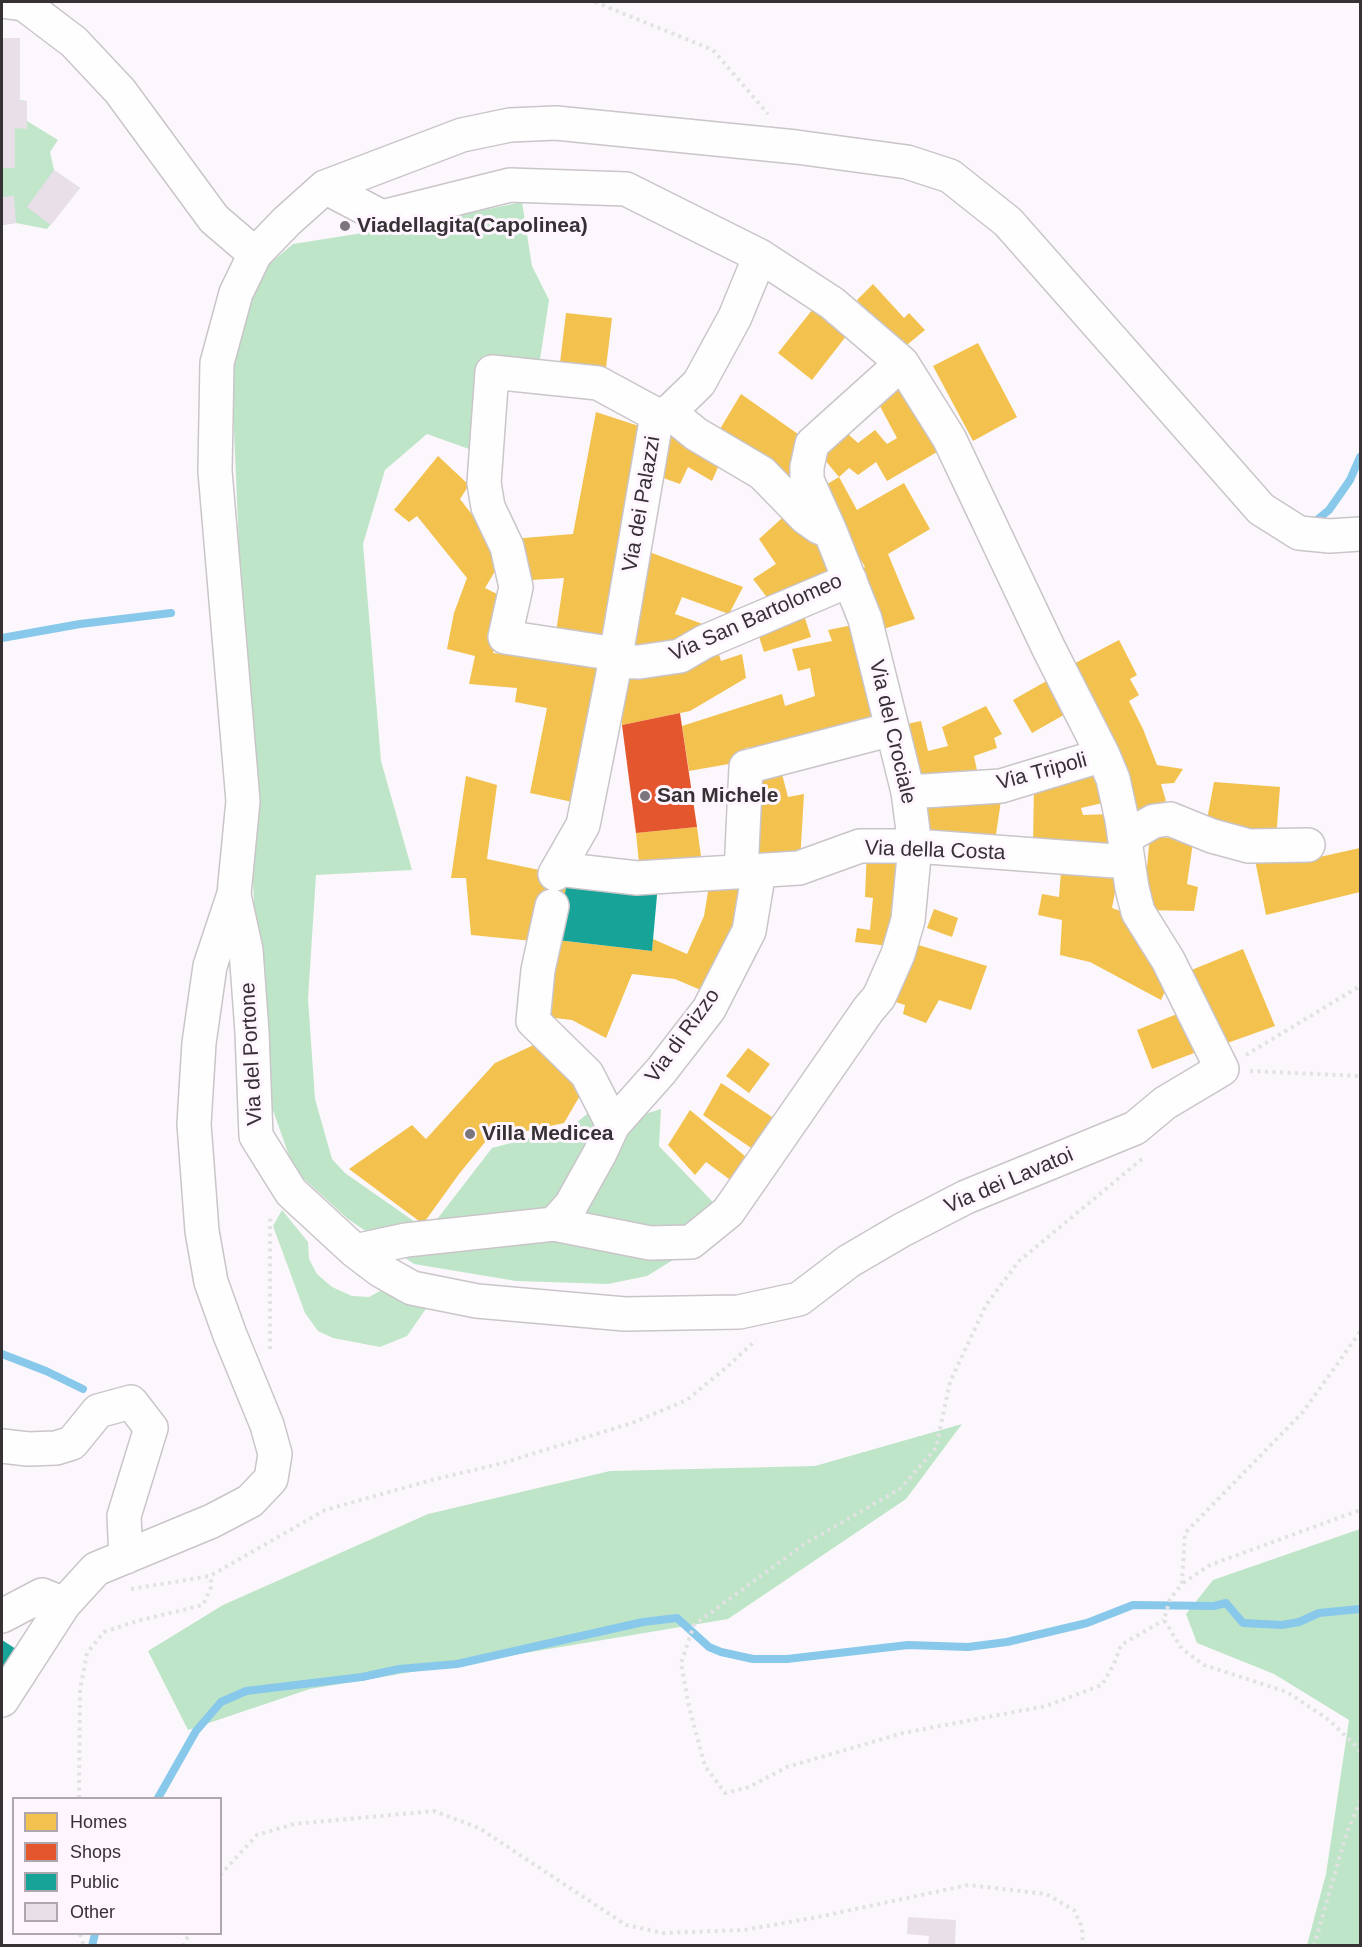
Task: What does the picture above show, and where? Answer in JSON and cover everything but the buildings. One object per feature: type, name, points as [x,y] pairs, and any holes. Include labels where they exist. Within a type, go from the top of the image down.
[{"type":"street","points":[[8,2],[24,4],[74,42],[120,91],[214,219],[255,254]]},
{"type":"street","points":[[2,1700],[64,1604],[111,1563],[212,1521],[250,1501],[271,1479],[275,1454],[267,1425],[211,1282],[202,1231],[194,1124],[199,1043],[210,966],[234,894],[243,801],[215,471],[217,363],[236,292],[255,254],[325,187],[462,135],[510,125],[556,123],[796,147],[907,162],[950,176],[1008,222],[1261,509],[1299,533],[1330,536],[1360,534]]},
{"type":"street","points":[[325,187],[382,217],[510,185],[626,189],[760,256],[832,303],[902,363],[949,438],[1049,649],[1103,755],[1113,779],[1138,912],[1168,960],[1222,1069]]},
{"type":"street","name":"Via dei Palazzi","points":[[555,883],[583,825],[663,413],[699,382],[735,317],[760,256]]},
{"type":"street","name":"Via San Bartolomeo","points":[[663,413],[598,383],[492,372],[484,483],[488,507],[507,547],[516,587],[505,637],[614,664],[680,656],[713,638],[850,580],[831,531],[807,480],[812,444],[902,363]]},
{"type":"street","points":[[663,413],[762,473],[805,517],[819,527],[831,531]]},
{"type":"street","name":"Via del Crociale","points":[[355,1251],[406,1240],[554,1224],[650,1242],[691,1242],[728,1212],[879,997],[898,954],[908,920],[915,846],[908,792],[865,619],[850,580]]},
{"type":"street","name":"Via di Rizzo","points":[[613,1125],[661,1071],[709,1009],[749,931],[750,871],[746,767],[892,729]]},
{"type":"street","name":"Via Tripoli","points":[[908,792],[1001,786],[1103,755]]},
{"type":"street","points":[[1127,850],[1154,821],[1170,819],[1212,836],[1249,846],[1308,845]]},
{"type":"street","name":"Via della Costa","points":[[555,883],[799,868],[860,846],[1127,850]]},
{"type":"street","points":[[554,1224],[571,1205],[613,1125],[587,1074],[533,1021],[538,970],[555,883]]},
{"type":"street","name":"Via del Portone","points":[[234,894],[246,950],[256,1136],[291,1192],[355,1251],[380,1270],[412,1288],[477,1301],[625,1314],[739,1312],[799,1299]]},
{"type":"street","name":"Via dei Lavatoi","points":[[799,1299],[849,1261],[903,1230],[966,1197],[1135,1128],[1165,1102],[1222,1069]]},
{"type":"street","points":[[2,1446],[28,1449],[56,1448],[72,1443],[98,1411],[131,1402],[151,1428],[111,1563]]},
{"type":"street","points":[[2,1616],[42,1596],[64,1604]]},
{"type":"path","points":[[595,2],[713,50],[796,147]]},
{"type":"path","points":[[1222,1069],[1360,986]]},
{"type":"path","points":[[1222,1069],[1360,1076]]},
{"type":"path","points":[[1148,1152],[1019,1262],[986,1305],[950,1382],[936,1448],[900,1489],[803,1545],[694,1625],[681,1663],[689,1707],[705,1766],[725,1793],[749,1787],[788,1767],[903,1733],[1046,1707],[1102,1686],[1114,1665],[1121,1645],[1164,1620],[1170,1599],[1182,1584],[1210,1565],[1360,1510]]},
{"type":"path","points":[[270,1351],[270,1221],[291,1192]]},
{"type":"path","points":[[111,1563],[123,1591],[210,1576],[325,1509],[503,1463],[632,1423],[687,1400],[764,1332]]},
{"type":"path","points":[[1182,1584],[1185,1533],[1303,1412],[1360,1332]]},
{"type":"path","points":[[79,1797],[80,1690],[87,1653],[104,1632],[137,1621],[203,1605],[212,1585],[210,1576]]},
{"type":"path","points":[[1164,1620],[1182,1649],[1204,1665],[1287,1692],[1329,1720],[1359,1749],[1360,1753]]},
{"type":"path","points":[[1314,1946],[1346,1835],[1360,1801]]},
{"type":"path","points":[[222,1873],[257,1834],[294,1824],[435,1811],[479,1828],[626,1925],[663,1933],[744,1930],[818,1917],[968,1885],[1046,1894],[1074,1910],[1082,1928],[1083,1946]]},
{"type":"green space","points":[[2,38],[20,38],[20,100],[27,101],[27,121],[58,140],[50,152],[54,170],[80,188],[47,229],[16,223],[2,225]]},
{"type":"green space","points":[[522,202],[532,266],[549,300],[539,366],[484,362],[469,449],[427,434],[385,470],[363,544],[381,761],[412,870],[316,875],[308,999],[315,1099],[332,1159],[345,1173],[428,1231],[492,1148],[571,1127],[603,1101],[632,1118],[661,1109],[659,1146],[733,1223],[647,1276],[608,1284],[516,1281],[414,1264],[348,1219],[294,1170],[268,1096],[255,929],[234,430],[233,348],[256,275],[293,244],[407,226]]},
{"type":"green space","points":[[282,1210],[308,1242],[309,1259],[317,1274],[332,1287],[352,1296],[369,1297],[380,1291],[430,1303],[407,1336],[380,1347],[333,1338],[318,1331],[305,1313],[273,1226]]},
{"type":"green space","points":[[962,1424],[906,1499],[728,1619],[310,1689],[188,1730],[148,1651],[223,1605],[428,1514],[610,1471],[815,1466]]},
{"type":"green space","points":[[1360,1529],[1360,1945],[1307,1945],[1326,1874],[1349,1720],[1274,1674],[1197,1643],[1186,1614],[1213,1580]]},
{"type":"waterway","points":[[1318,519],[1329,510],[1350,480],[1360,457]]},
{"type":"waterway","points":[[2,638],[80,624],[171,613]]},
{"type":"waterway","points":[[2,1354],[46,1371],[83,1389]]},
{"type":"waterway","points":[[159,1797],[196,1731],[221,1702],[246,1691],[362,1677],[399,1669],[457,1664],[643,1622],[677,1618],[709,1647],[721,1652],[753,1659],[787,1659],[908,1645],[968,1647],[1007,1642],[1087,1623],[1133,1605],[1214,1606],[1226,1603],[1243,1623],[1282,1625],[1299,1622],[1319,1613],[1360,1609]]},
{"type":"waterway","points":[[92,1946],[95,1935]]},
{"type":"place","name":"Viadellagita(Capolinea)","points":[[345,226]]},
{"type":"place","name":"San Michele","points":[[645,796]]},
{"type":"place","name":"Villa Medicea","points":[[470,1134]]}]
